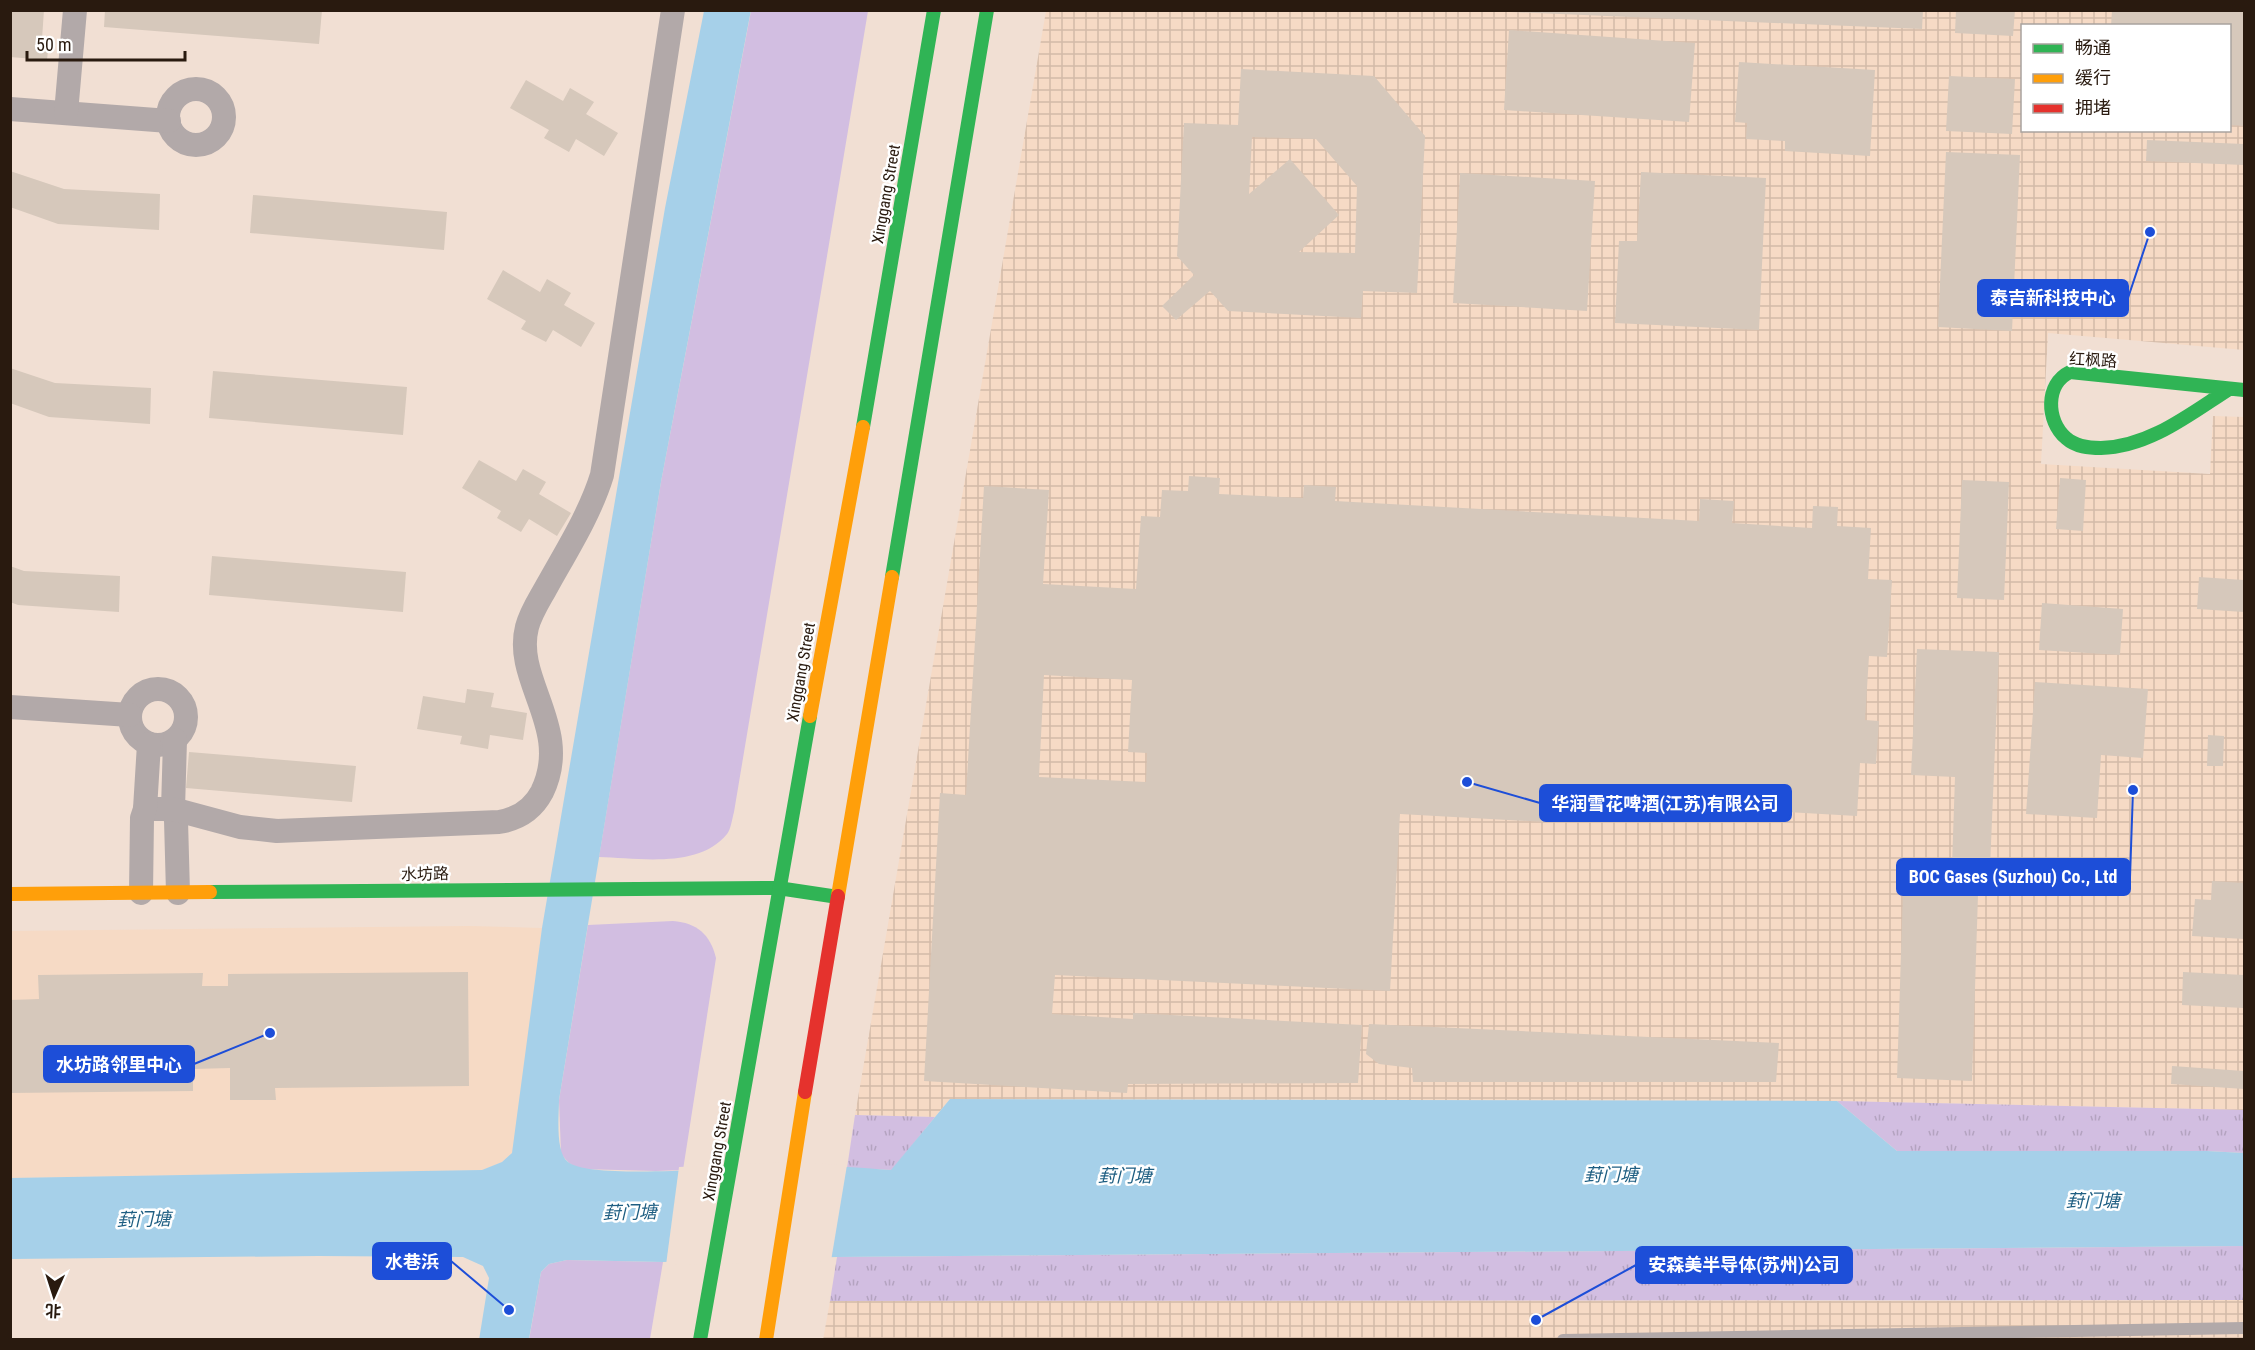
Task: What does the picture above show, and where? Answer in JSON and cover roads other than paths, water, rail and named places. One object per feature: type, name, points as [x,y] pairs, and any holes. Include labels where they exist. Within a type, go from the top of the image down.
[{"type":"main road","name":"Xinggang Street","points":[[700,1340],[778,888],[875,362],[934,10]]},
{"type":"main road","points":[[766,1340],[797,1141],[987,10]]},
{"type":"main road","name":"红枫路","points":[[2229,389],[2173,424],[2147,437],[2129,444],[2111,447],[2084,447],[2068,440],[2057,426],[2051,406],[2056,381],[2061,375],[2070,372],[2244,390]]},
{"type":"main road","name":"水坊路","points":[[10,894],[778,888],[838,897]]},
{"type":"street","points":[[66,113],[75,10]]},
{"type":"street","points":[[145,809],[173,809],[240,827],[278,831],[507,821],[529,809],[540,795],[550,768],[550,744],[547,722],[525,656],[525,637],[532,614],[594,499],[602,475],[674,10]]},
{"type":"street","points":[[10,109],[169,121]]},
{"type":"street","points":[[163,690],[174,695],[183,705],[186,718],[183,730],[175,740],[162,745],[149,744],[135,733],[130,715],[138,698],[150,691],[163,690]]},
{"type":"street","points":[[10,707],[130,715]]},
{"type":"street","points":[[175,740],[173,809],[176,820],[178,893]]},
{"type":"street","points":[[141,893],[142,818],[145,809],[149,744]]},
{"type":"lane","points":[[1563,1340],[1914,1336],[2244,1328]]},
{"type":"water","name":"葑门塘","points":[[751,10],[661,482],[559,1100],[559,1142],[568,1162],[582,1168],[637,1172],[786,1165],[891,1170],[950,1099],[1837,1101],[1897,1151],[2244,1153],[2244,1246],[837,1257],[663,1262],[567,1260],[549,1264],[541,1272],[529,1339],[479,1340],[489,1278],[483,1266],[463,1257],[11,1259],[10,1178],[482,1170],[502,1162],[512,1153],[542,928],[665,208],[704,11]]},
{"type":"place","name":"泰吉新科技中心","points":[[2150,232]]},
{"type":"place","name":"华润雪花啤酒(江苏)有限公司","points":[[1467,782]]},
{"type":"place","name":"BOC Gases (Suzhou) Co., Ltd","points":[[2133,790]]},
{"type":"place","name":"水坊路邻里中心","points":[[270,1033]]},
{"type":"place","name":"水巷浜","points":[[509,1310]]},
{"type":"place","name":"安森美半导体(苏州)公司","points":[[1536,1320]]}]
